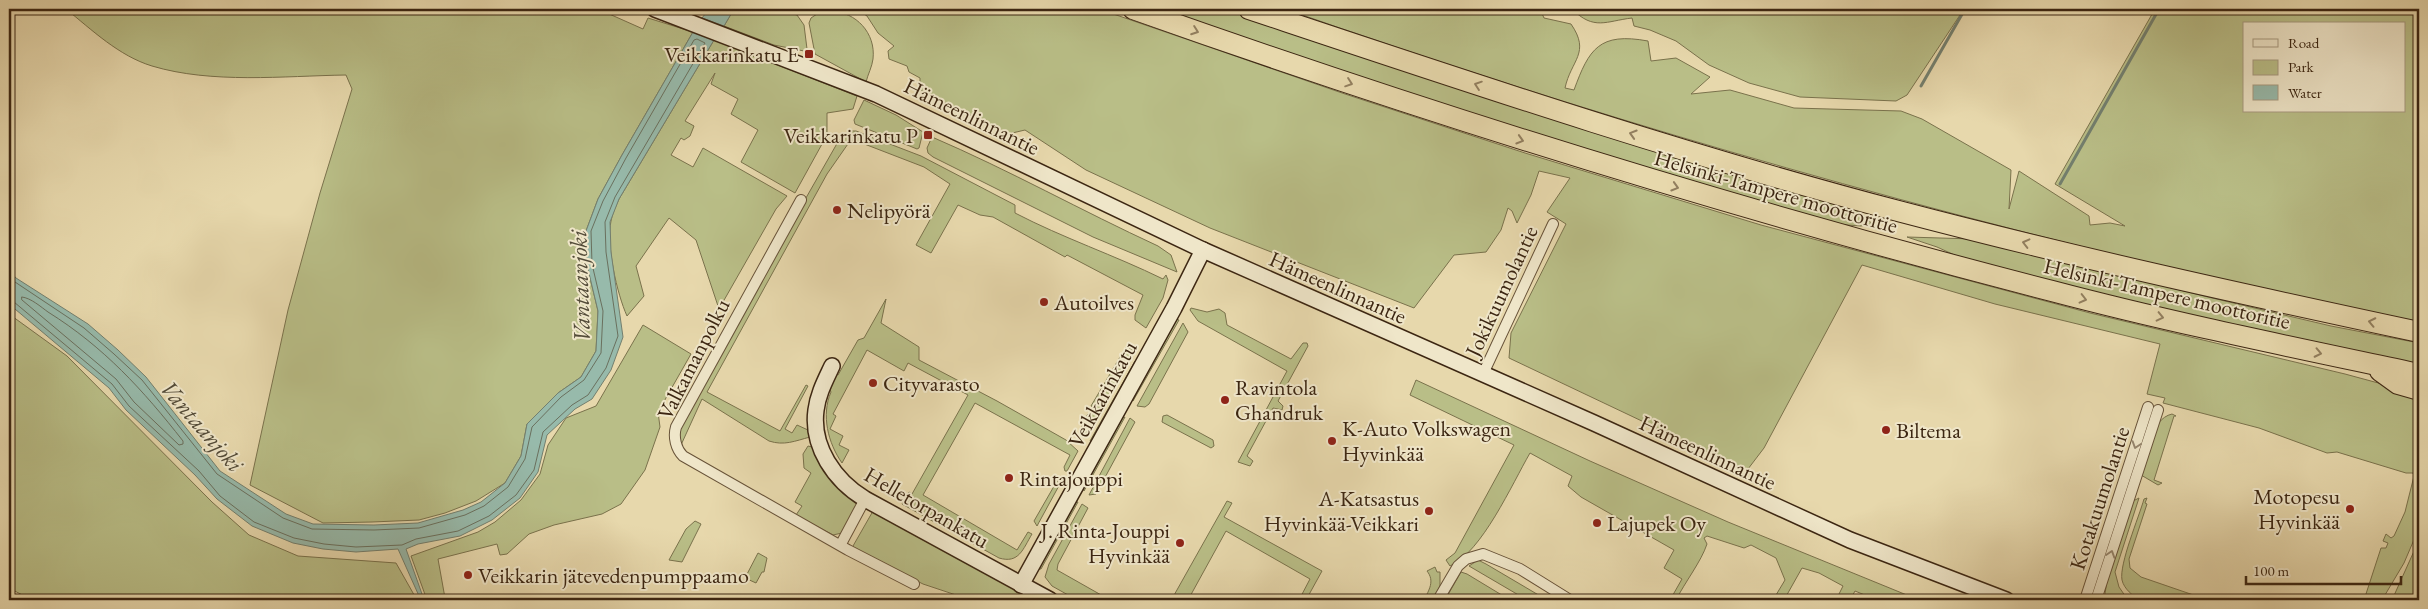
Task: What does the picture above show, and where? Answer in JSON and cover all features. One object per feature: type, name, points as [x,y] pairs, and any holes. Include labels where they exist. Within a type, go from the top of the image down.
[{"type":"highway","name":"Helsinki-Tampere moottoritie","points":[[1133,9],[1478,127],[1795,222],[2096,302],[2419,374]]},
{"type":"highway","name":"Helsinki-Tampere moottoritie","points":[[1249,9],[1489,89],[1683,150],[1900,211],[2221,290],[2419,332]]},
{"type":"highway","points":[[2368,363],[2398,384],[2419,390]]},
{"type":"main road","name":"Hämeenlinnantie","points":[[655,9],[876,94],[1203,250],[1850,540],[2006,600]]},
{"type":"main road","name":"Veikkarinkatu","points":[[1021,584],[1174,308],[1203,250]]},
{"type":"main road","name":"Helletorpankatu","points":[[832,366],[820,393],[816,409],[816,433],[819,445],[831,468],[848,487],[866,499],[1050,600]]},
{"type":"street","name":"Valkamanpolku","points":[[801,200],[711,360],[674,434],[679,452],[683,456],[914,584]]},
{"type":"street","name":"Jokikuumolantie","points":[[1483,374],[1554,224]]},
{"type":"street","name":"Kotakuumolantie","points":[[2085,600],[2153,408],[2096,600]]},
{"type":"street","points":[[841,544],[866,499]]},
{"type":"street","points":[[1438,600],[1449,579],[1466,559],[1483,554],[1520,569],[1570,600]]},
{"type":"green space","points":[[66,9],[598,9],[643,29],[648,18],[693,32],[598,199],[586,231],[587,265],[598,311],[596,351],[581,377],[558,393],[527,424],[521,456],[505,483],[476,501],[445,513],[419,520],[323,523],[250,485],[288,310],[320,193],[352,89],[346,75],[223,77],[175,72],[152,66],[140,62],[117,49]]},
{"type":"green space","points":[[734,9],[774,9],[797,15],[804,25],[807,49],[804,51],[774,45],[724,26]]},
{"type":"green space","points":[[857,9],[1099,9],[1345,94],[1525,153],[1761,225],[2090,313],[2345,374],[2419,394],[2419,528],[2404,563],[2382,600],[2364,600],[2381,548],[2386,548],[2388,543],[2383,541],[2386,534],[2391,538],[2394,536],[2405,512],[2414,476],[2413,473],[2406,473],[2337,452],[2327,453],[2259,428],[2163,403],[2165,398],[2147,394],[2160,344],[1995,304],[1862,265],[1764,448],[1748,469],[1743,469],[1509,358],[1511,333],[1566,224],[1547,212],[1570,178],[1539,171],[1531,195],[1517,223],[1512,211],[1508,208],[1501,230],[1486,252],[1454,255],[1414,308],[1210,228],[1086,170],[1025,130],[1008,134],[920,90],[920,78],[909,72],[907,66],[889,59],[888,51],[894,46],[878,33],[867,16]]},
{"type":"green space","points":[[1161,9],[1225,9],[1312,39],[1849,207],[1862,213],[1872,224],[1861,226],[1833,224],[1420,99]]},
{"type":"green space","points":[[1285,9],[1540,9],[1544,18],[1571,24],[1577,34],[1579,42],[1578,56],[1565,88],[1574,90],[1585,64],[1598,47],[1618,39],[1648,41],[1651,61],[1676,58],[1710,77],[1691,94],[1730,90],[1794,108],[1901,111],[1922,119],[2011,170],[2009,209],[2019,171],[2089,216],[2090,225],[2110,223],[2125,226],[2055,184],[2155,9],[2419,9],[2419,323],[2212,278],[1955,214],[1730,152],[1507,83]]},
{"type":"green space","points":[[1572,9],[1964,9],[1907,95],[1896,101],[1800,97],[1749,83],[1709,65],[1676,41],[1650,30],[1634,26],[1632,18],[1600,23],[1587,20]]},
{"type":"green space","points":[[831,11],[849,15],[868,33],[873,50],[873,59],[866,82],[815,54],[809,23],[811,18],[820,12]]},
{"type":"green space","points":[[714,40],[857,96],[853,109],[827,113],[827,135],[795,193],[741,162],[758,130],[731,114],[738,99],[711,84],[715,73],[685,121],[694,126],[690,136],[684,140],[681,138],[671,155],[693,167],[703,148],[787,196],[776,209],[719,309],[696,240],[669,218],[636,266],[644,296],[627,316],[616,283],[611,256],[610,231],[612,216],[619,199]]},
{"type":"green space","points":[[864,100],[896,115],[923,132],[919,148],[917,149],[855,124],[854,120]]},
{"type":"green space","points":[[850,131],[856,131],[921,156],[1015,205],[1015,213],[1051,230],[1163,279],[1166,275],[1168,280],[1163,298],[1146,328],[1135,320],[1135,315],[1143,295],[1067,255],[1065,257],[993,217],[980,215],[958,205],[931,253],[916,245],[950,184],[924,167],[854,140],[850,141],[827,174],[707,392],[780,431],[806,385],[808,386],[785,429],[792,433],[797,425],[808,430],[810,437],[785,443],[769,441],[702,399],[681,445],[678,433],[778,247],[839,140]]},
{"type":"green space","points":[[932,137],[1158,246],[1171,255],[1177,272],[1093,237],[933,157],[928,153],[927,148]]},
{"type":"green space","points":[[1907,237],[1974,239],[2331,326],[2419,343],[2419,366],[2117,299],[1972,263],[1937,247]]},
{"type":"green space","points":[[886,299],[881,323],[919,347],[919,360],[1066,440],[1078,451],[1067,471],[1065,471],[1064,467],[1070,455],[975,403],[923,495],[1017,550],[1028,532],[1032,534],[1023,550],[1016,557],[1011,559],[999,558],[902,504],[909,492],[912,494],[968,395],[908,363],[904,371],[867,350],[833,414],[836,416],[830,429],[843,436],[839,445],[849,450],[842,463],[837,455],[830,438],[826,419],[831,392],[828,385],[835,373],[838,375],[858,340],[864,338]]},
{"type":"green space","points":[[1191,308],[1207,312],[1219,309],[1225,313],[1227,325],[1291,359],[1303,343],[1307,343],[1308,346],[1278,401],[1283,406],[1282,410],[1273,408],[1247,456],[1253,461],[1250,466],[1238,462],[1287,371],[1198,321],[1190,310]]},
{"type":"green space","points":[[9,314],[67,356],[212,502],[249,535],[298,556],[396,563],[417,600],[32,600],[9,588]]},
{"type":"green space","points":[[1176,319],[1179,320],[1133,401],[1133,395]]},
{"type":"green space","points":[[1183,323],[1188,332],[1149,404],[1145,407],[1137,406]]},
{"type":"green space","points":[[643,325],[691,354],[658,412],[660,427],[645,470],[621,504],[602,514],[554,525],[529,534],[507,554],[500,555],[497,544],[438,559],[445,598],[427,600],[411,556],[478,532],[495,522],[521,500],[540,474],[548,445],[566,418],[596,406]]},
{"type":"green space","points":[[1126,347],[1134,350],[1086,437],[1082,428],[1083,423],[1094,408],[1091,406]]},
{"type":"green space","points":[[1136,362],[1091,442],[1090,441]]},
{"type":"green space","points":[[1416,380],[1590,461],[1728,522],[1919,600],[1877,600],[1855,591],[1850,600],[1836,600],[1843,586],[1819,573],[1802,568],[1784,600],[1773,600],[1785,580],[1776,558],[1751,545],[1744,548],[1707,536],[1704,538],[1707,544],[1697,565],[1676,600],[1670,600],[1682,579],[1664,568],[1674,550],[1581,497],[1568,486],[1572,476],[1530,453],[1485,532],[1462,558],[1450,566],[1446,560],[1455,553],[1514,445],[1410,395]]},
{"type":"green space","points":[[2172,414],[2176,416],[2174,416],[2154,480],[2162,483],[2158,485],[2141,475],[2154,430],[2165,417]]},
{"type":"green space","points":[[1167,415],[1213,440],[1214,446],[1211,448],[1162,422],[1163,416]]},
{"type":"green space","points":[[1125,417],[1084,491],[1083,487],[1121,419]]},
{"type":"green space","points":[[1130,418],[1135,422],[1096,494],[1089,495]]},
{"type":"green space","points":[[808,446],[812,447],[829,478],[857,505],[842,533],[833,535],[796,515],[802,506],[795,502],[811,473],[804,468],[803,454]]},
{"type":"green space","points":[[1057,481],[1061,482],[1037,526],[1034,521]]},
{"type":"green space","points":[[2139,498],[2115,572],[2119,587],[2128,600],[2104,600],[2107,581],[2131,502]]},
{"type":"green space","points":[[2147,498],[2145,503],[2147,504],[2129,559],[2130,568],[2141,577],[2208,600],[2140,600],[2125,586],[2122,580],[2123,563],[2144,499]]},
{"type":"green space","points":[[1227,501],[1232,503],[1224,517],[1322,571],[1306,600],[1299,600],[1310,579],[1226,531],[1188,600],[1176,600],[1177,598],[1173,597]]},
{"type":"green space","points":[[1075,502],[1078,502],[1041,569],[1038,569]]},
{"type":"green space","points":[[1082,504],[1088,508],[1058,564],[1057,570],[1110,600],[1077,600],[1052,586],[1045,577],[1049,564]]},
{"type":"green space","points":[[873,511],[1030,597],[1029,600],[971,600],[923,584],[854,549],[853,546]]},
{"type":"green space","points":[[695,521],[701,524],[682,562],[669,560],[686,529]]},
{"type":"green space","points":[[2419,540],[2419,600],[2392,600]]},
{"type":"green space","points":[[758,553],[767,558],[764,572],[762,572],[756,583],[745,578]]},
{"type":"green space","points":[[1478,560],[1547,600],[1527,600],[1469,566]]},
{"type":"green space","points":[[1435,567],[1437,572],[1440,572],[1440,586],[1433,600],[1424,600],[1431,582],[1427,571]]},
{"type":"green space","points":[[1461,572],[1467,574],[1510,600],[1445,600]]},
{"type":"water","points":[[709,9],[734,9],[724,26],[702,18]]},
{"type":"water","points":[[693,32],[714,40],[619,199],[610,222],[611,252],[623,337],[611,370],[592,399],[575,409],[547,435],[538,472],[520,498],[492,520],[460,536],[418,544],[406,549],[422,594],[419,596],[398,549],[356,552],[323,549],[293,543],[252,526],[217,499],[195,475],[126,410],[109,388],[9,304],[9,270],[16,278],[88,324],[118,350],[146,377],[220,471],[286,514],[313,524],[374,525],[418,523],[463,510],[481,502],[505,483],[521,456],[527,424],[558,393],[581,377],[596,351],[598,311],[587,265],[586,231],[598,199]]},
{"type":"waterway","points":[[1921,86],[1965,9]]},
{"type":"waterway","points":[[2060,184],[2159,9]]},
{"type":"railway","points":[[9,593],[22,600]]},
{"type":"place","name":"Veikkarinkatu E","points":[[809,54]]},
{"type":"place","name":"Veikkarinkatu P","points":[[928,135]]},
{"type":"place","name":"Nelipyörä","points":[[837,210]]},
{"type":"place","name":"Autoilves","points":[[1044,302]]},
{"type":"place","name":"Cityvarasto","points":[[873,383]]},
{"type":"place","name":"Ravintola Ghandruk","points":[[1225,400]]},
{"type":"place","name":"Biltema","points":[[1886,430]]},
{"type":"place","name":"K-Auto Volkswagen Hyvinkää","points":[[1332,441]]},
{"type":"place","name":"Rintajouppi","points":[[1009,478]]},
{"type":"place","name":"Motopesu Hyvinkää","points":[[2350,509]]},
{"type":"place","name":"A-Katsastus Hyvinkää-Veikkari","points":[[1429,511]]},
{"type":"place","name":"Lajupek Oy","points":[[1597,523]]},
{"type":"place","name":"J. Rinta-Jouppi Hyvinkää","points":[[1180,543]]},
{"type":"place","name":"Veikkarin jätevedenpumppaamo","points":[[468,575]]},
{"type":"water label","name":"Vantaanjoki","points":[[580,286]]},
{"type":"water label","name":"Vantaanjoki","points":[[202,426]]}]
